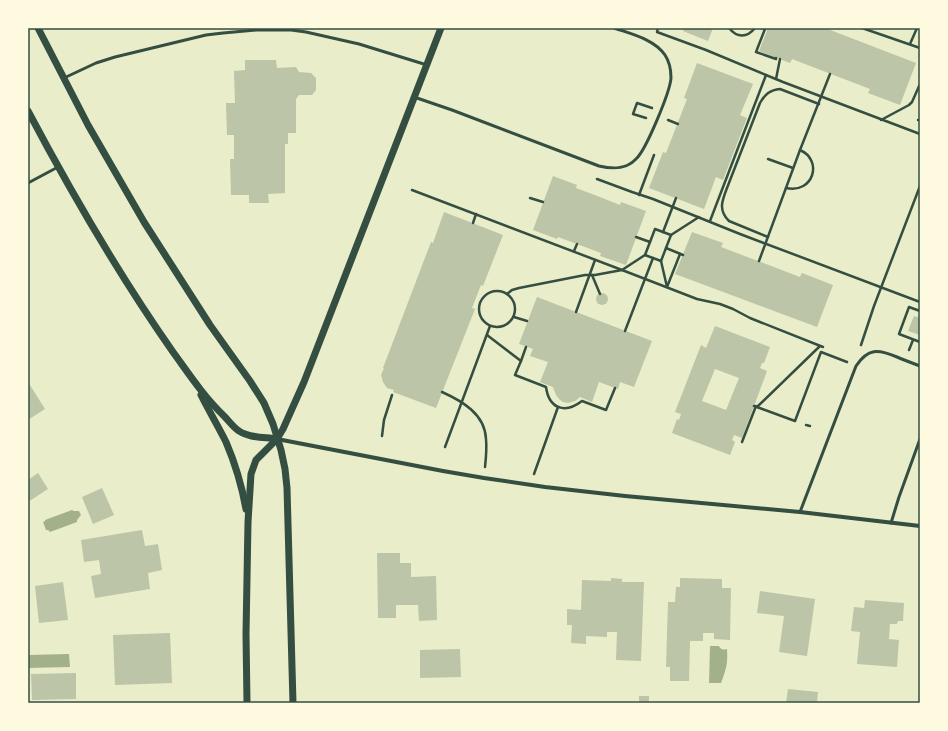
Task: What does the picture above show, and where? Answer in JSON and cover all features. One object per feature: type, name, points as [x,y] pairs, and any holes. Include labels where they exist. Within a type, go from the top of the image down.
[{"type":"street","points":[[38,28],[92,132],[144,222],[210,325],[250,381],[264,403],[273,424],[285,469],[287,488],[292,703]]},
{"type":"street","points":[[247,703],[246,634],[248,522],[251,474],[254,464],[277,439],[304,382],[441,28]]},
{"type":"street","points":[[28,111],[58,167],[135,295],[197,386],[220,413],[241,432],[250,435],[484,478],[625,496],[800,512],[920,526]]},
{"type":"street","points":[[197,386],[227,444],[242,488],[248,522]]},
{"type":"lane","points":[[414,97],[599,166],[607,168],[622,167],[636,160],[641,153],[668,90],[671,73],[668,60],[658,48],[647,41],[614,28]]},
{"type":"lane","points":[[63,78],[96,63],[120,56],[206,35],[257,30],[291,30],[306,32],[359,44],[427,65]]},
{"type":"lane","points":[[28,183],[58,167]]},
{"type":"lane","points":[[800,512],[856,366],[860,360],[866,354],[877,351],[884,352],[920,366]]},
{"type":"lane","points":[[891,523],[920,438]]},
{"type":"path","points":[[658,28],[657,32],[706,50],[821,97],[920,134]]},
{"type":"path","points":[[729,28],[733,33],[742,36],[752,32],[756,28]]},
{"type":"path","points":[[761,28],[765,29],[756,52],[776,58]]},
{"type":"path","points":[[862,28],[920,48]]},
{"type":"path","points":[[910,44],[917,28]]},
{"type":"path","points":[[776,79],[780,59]]},
{"type":"path","points":[[759,261],[793,168],[830,74]]},
{"type":"path","points":[[710,221],[766,75]]},
{"type":"path","points":[[881,120],[909,105],[915,97],[920,84]]},
{"type":"path","points":[[768,237],[725,218],[722,201],[760,103],[766,94],[775,89],[780,89],[819,104]]},
{"type":"path","points":[[648,119],[633,114],[637,103],[652,108]]},
{"type":"path","points":[[672,122],[678,124]]},
{"type":"path","points":[[786,188],[799,188],[810,180],[813,168],[812,161],[800,150]]},
{"type":"path","points":[[639,195],[655,153]]},
{"type":"path","points":[[768,159],[793,168]]},
{"type":"path","points":[[597,179],[920,302]]},
{"type":"path","points":[[866,354],[861,344],[920,186]]},
{"type":"path","points":[[412,190],[574,251],[697,300],[720,304],[750,318],[822,346],[756,406],[742,442]]},
{"type":"path","points":[[530,198],[543,202]]},
{"type":"path","points":[[663,232],[676,198]]},
{"type":"path","points":[[473,223],[476,214]]},
{"type":"path","points":[[667,287],[661,261],[671,235],[700,217]]},
{"type":"path","points":[[507,294],[512,290],[519,288],[622,270],[645,255],[655,229],[671,235]]},
{"type":"path","points":[[636,237],[650,242]]},
{"type":"path","points":[[574,251],[577,244]]},
{"type":"path","points":[[666,248],[682,254],[667,287]]},
{"type":"path","points":[[645,255],[661,261]]},
{"type":"path","points":[[626,331],[653,258]]},
{"type":"path","points":[[576,312],[591,275],[595,260]]},
{"type":"path","points":[[591,275],[600,294]]},
{"type":"path","points":[[498,291],[507,294],[513,299],[515,305],[514,316],[506,325],[500,327],[490,326],[483,321],[480,316],[479,310],[482,298],[487,294],[498,291]]},
{"type":"path","points":[[920,311],[909,307],[899,334],[920,342]]},
{"type":"path","points":[[514,316],[527,321]]},
{"type":"path","points":[[445,447],[490,326]]},
{"type":"path","points":[[487,335],[521,361]]},
{"type":"path","points":[[526,347],[515,375],[546,387],[549,398],[553,404],[558,407],[571,407],[582,401],[606,410],[615,388]]},
{"type":"path","points":[[756,406],[795,421],[821,352],[856,366]]},
{"type":"path","points":[[442,392],[462,402],[473,410],[484,428],[486,434],[484,478]]},
{"type":"path","points":[[382,436],[384,420],[392,395]]},
{"type":"path","points":[[531,484],[558,407]]},
{"type":"shaded area","points":[[72,510],[79,511],[81,515],[77,522],[50,532],[46,530],[43,522],[45,520]]},
{"type":"shaded area","points":[[710,646],[719,646],[724,650],[727,649],[726,666],[721,683],[709,683]]},
{"type":"shaded area","points":[[69,654],[70,667],[28,668],[28,655]]},
{"type":"building","points":[[684,28],[713,28],[708,41],[683,31]]},
{"type":"building","points":[[768,28],[825,28],[916,63],[900,105],[868,93],[870,89],[792,59],[790,63],[759,51]]},
{"type":"building","points":[[245,60],[276,60],[277,68],[296,67],[299,72],[311,73],[316,78],[316,90],[312,95],[299,95],[296,99],[296,133],[288,133],[288,144],[285,144],[285,193],[268,194],[269,203],[249,203],[249,195],[231,195],[230,159],[234,159],[234,135],[227,135],[226,103],[235,103],[234,71],[245,70]]},
{"type":"building","points":[[697,63],[753,84],[740,115],[747,118],[723,180],[716,177],[704,209],[649,188],[663,152],[666,153],[687,99],[684,98]]},
{"type":"building","points":[[553,176],[577,185],[576,188],[620,205],[621,202],[646,211],[626,265],[600,256],[601,253],[558,237],[557,239],[533,230]]},
{"type":"building","points":[[444,212],[503,235],[483,286],[481,285],[472,308],[475,309],[436,408],[393,392],[394,390],[387,388],[381,375],[431,242],[433,243]]},
{"type":"building","points":[[692,232],[723,243],[721,247],[800,277],[802,273],[833,285],[817,327],[675,274]]},
{"type":"building","points":[[602,293],[606,295],[608,299],[606,303],[602,305],[598,303],[596,299],[598,295]]},
{"type":"building","points":[[537,297],[652,341],[634,387],[620,382],[618,389],[599,382],[592,402],[580,397],[575,401],[568,403],[559,399],[553,387],[540,382],[548,362],[530,356],[533,349],[519,344]]},
{"type":"building","points":[[914,316],[920,318],[920,335],[908,331]]},
{"type":"building","points":[[715,326],[770,347],[764,363],[762,363],[760,368],[767,371],[742,438],[734,435],[732,440],[735,442],[730,455],[672,433],[677,419],[679,420],[681,414],[675,412],[701,345],[706,348]],"holes":[[[715,369],[739,378],[726,410],[702,401]]]},
{"type":"building","points":[[28,382],[45,409],[28,420]]},
{"type":"building","points":[[38,473],[48,489],[28,502],[28,480]]},
{"type":"building","points":[[102,488],[114,515],[93,524],[82,497]]},
{"type":"building","points":[[142,530],[145,546],[158,544],[162,570],[148,573],[150,589],[95,598],[91,576],[101,574],[99,560],[84,562],[81,540]]},
{"type":"building","points":[[377,553],[400,553],[400,563],[411,563],[411,577],[436,576],[437,620],[419,621],[418,605],[396,605],[396,618],[378,618]]},
{"type":"building","points":[[611,578],[622,579],[622,582],[644,582],[641,661],[616,660],[617,632],[607,632],[607,637],[586,636],[586,644],[571,643],[572,625],[567,625],[567,609],[581,610],[582,580],[611,581]]},
{"type":"building","points":[[680,578],[722,579],[722,588],[731,588],[730,640],[714,639],[714,633],[703,633],[703,641],[690,641],[689,681],[670,681],[670,667],[666,667],[668,602],[675,602],[676,587],[680,587]]},
{"type":"building","points":[[63,582],[68,620],[39,623],[35,586]]},
{"type":"building","points":[[760,591],[815,599],[807,656],[779,652],[784,616],[757,613]]},
{"type":"building","points":[[865,600],[904,603],[903,621],[898,621],[897,624],[890,624],[889,639],[899,640],[897,667],[857,664],[860,632],[851,631],[854,607],[864,608]]},
{"type":"building","points":[[170,633],[172,683],[115,685],[113,635]]},
{"type":"building","points":[[460,649],[461,677],[420,678],[420,650]]},
{"type":"building","points":[[76,673],[76,699],[32,700],[31,674]]},
{"type":"building","points":[[788,689],[818,692],[817,703],[786,703]]},
{"type":"building","points":[[639,696],[649,696],[649,703],[639,703]]}]
